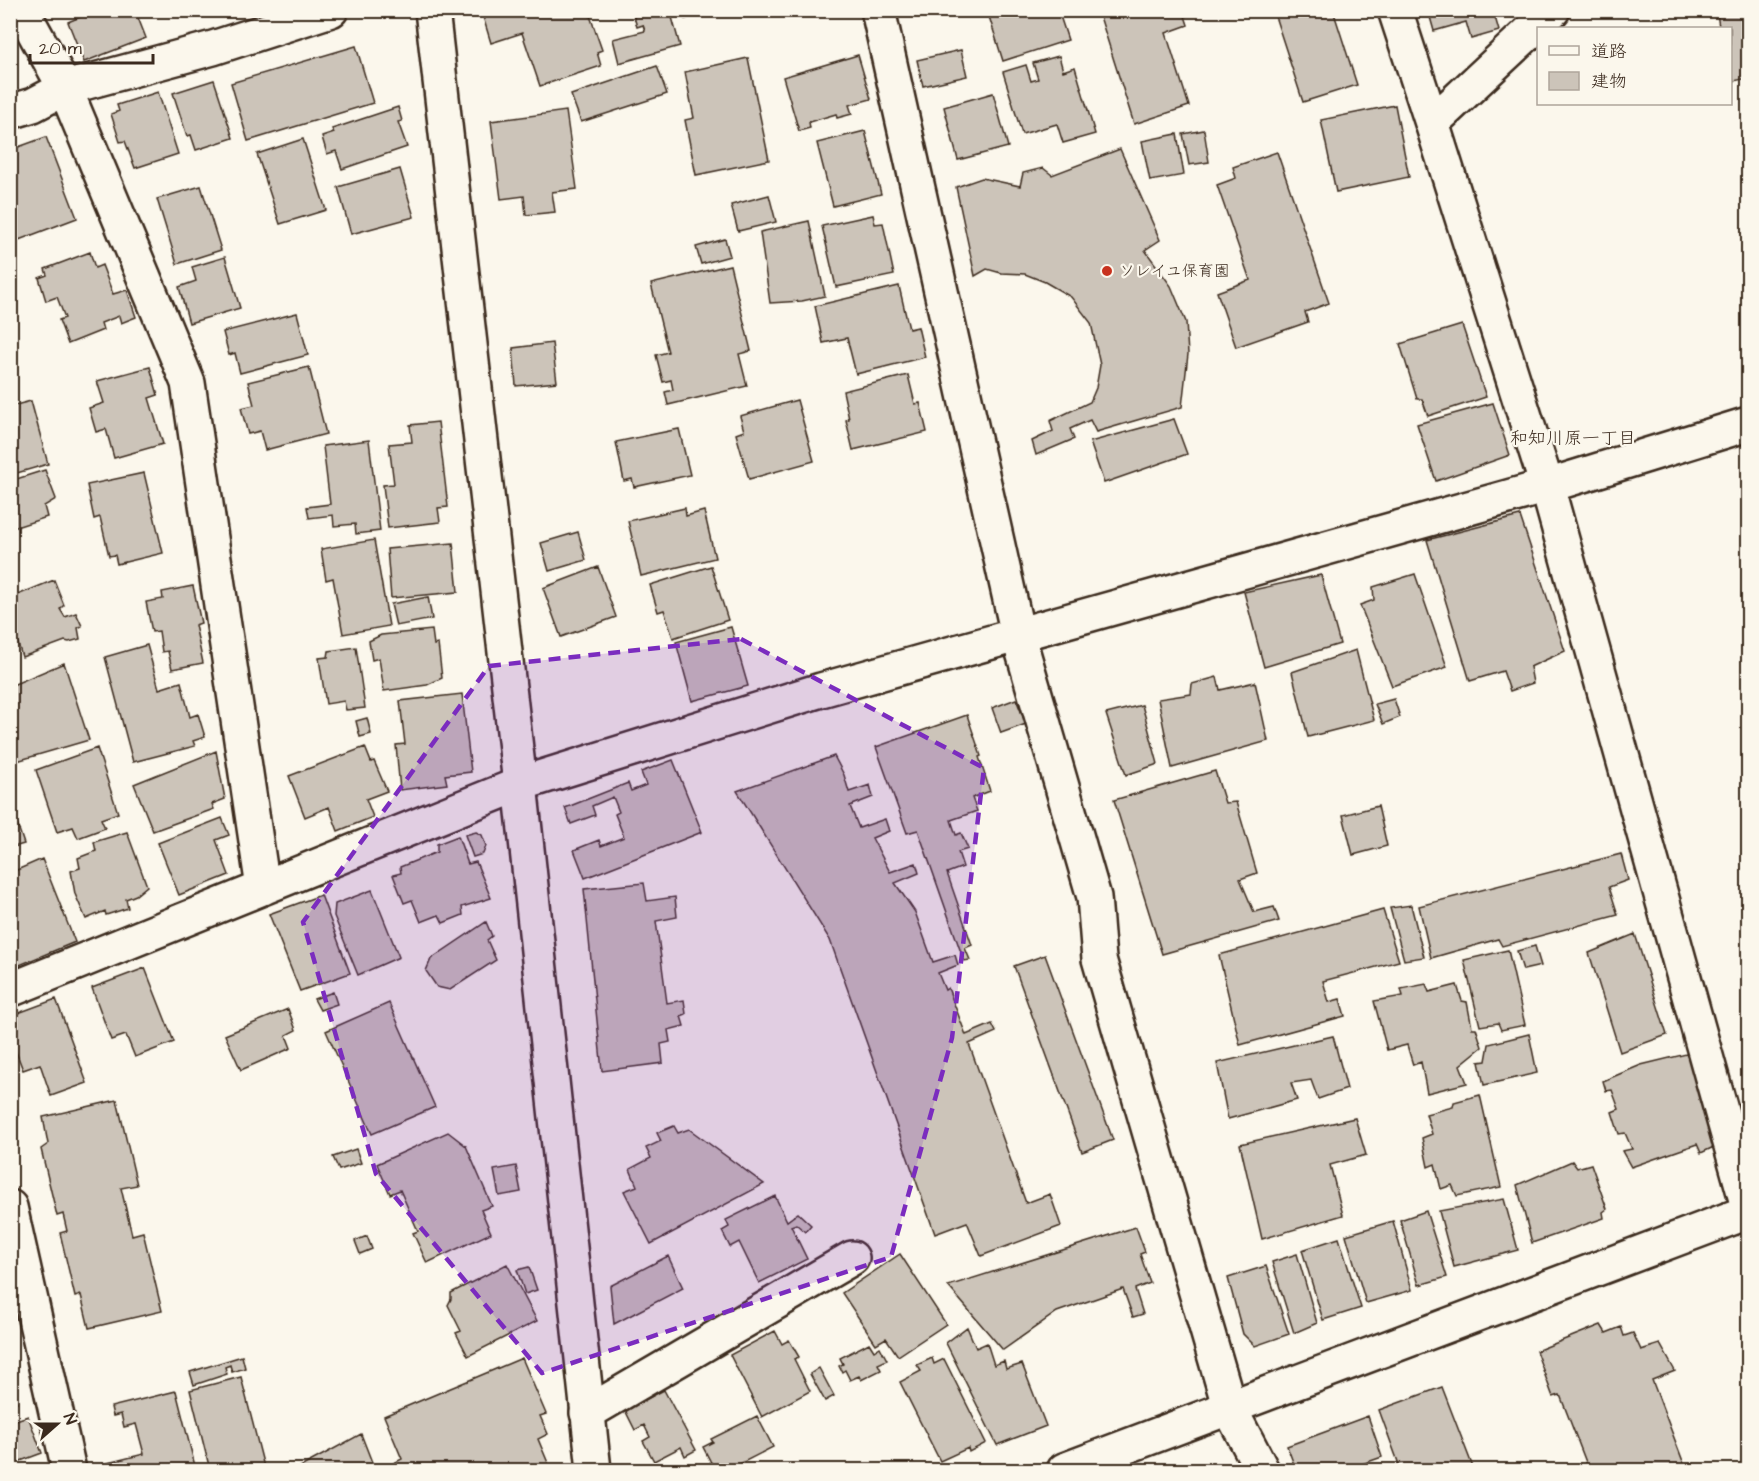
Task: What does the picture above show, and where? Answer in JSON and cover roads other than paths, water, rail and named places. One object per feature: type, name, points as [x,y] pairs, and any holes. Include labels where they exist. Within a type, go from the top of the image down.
[{"type":"street","points":[[22,10],[65,88],[188,383],[263,888]]},
{"type":"street","points":[[10,112],[33,105],[65,88],[213,48],[331,10]]},
{"type":"street","points":[[432,10],[520,784],[594,1470]]},
{"type":"street","points":[[878,10],[1018,635],[1094,897],[1099,959],[1230,1409],[1262,1470]]},
{"type":"street","points":[[1395,10],[1547,486],[1749,1207]]},
{"type":"street","points":[[1432,123],[1553,10]]},
{"type":"street","points":[[10,990],[520,784],[821,690],[1547,486],[1749,424]]},
{"type":"street","points":[[10,1207],[69,1470]]},
{"type":"street","points":[[1064,1470],[1749,1212]]},
{"type":"street","points":[[587,1413],[852,1258]]},
{"type":"place","name":"ソレイユ保育園","points":[[1107,271]]},
{"type":"district","name":"和知川原一丁目","points":[[1573,438]]}]
